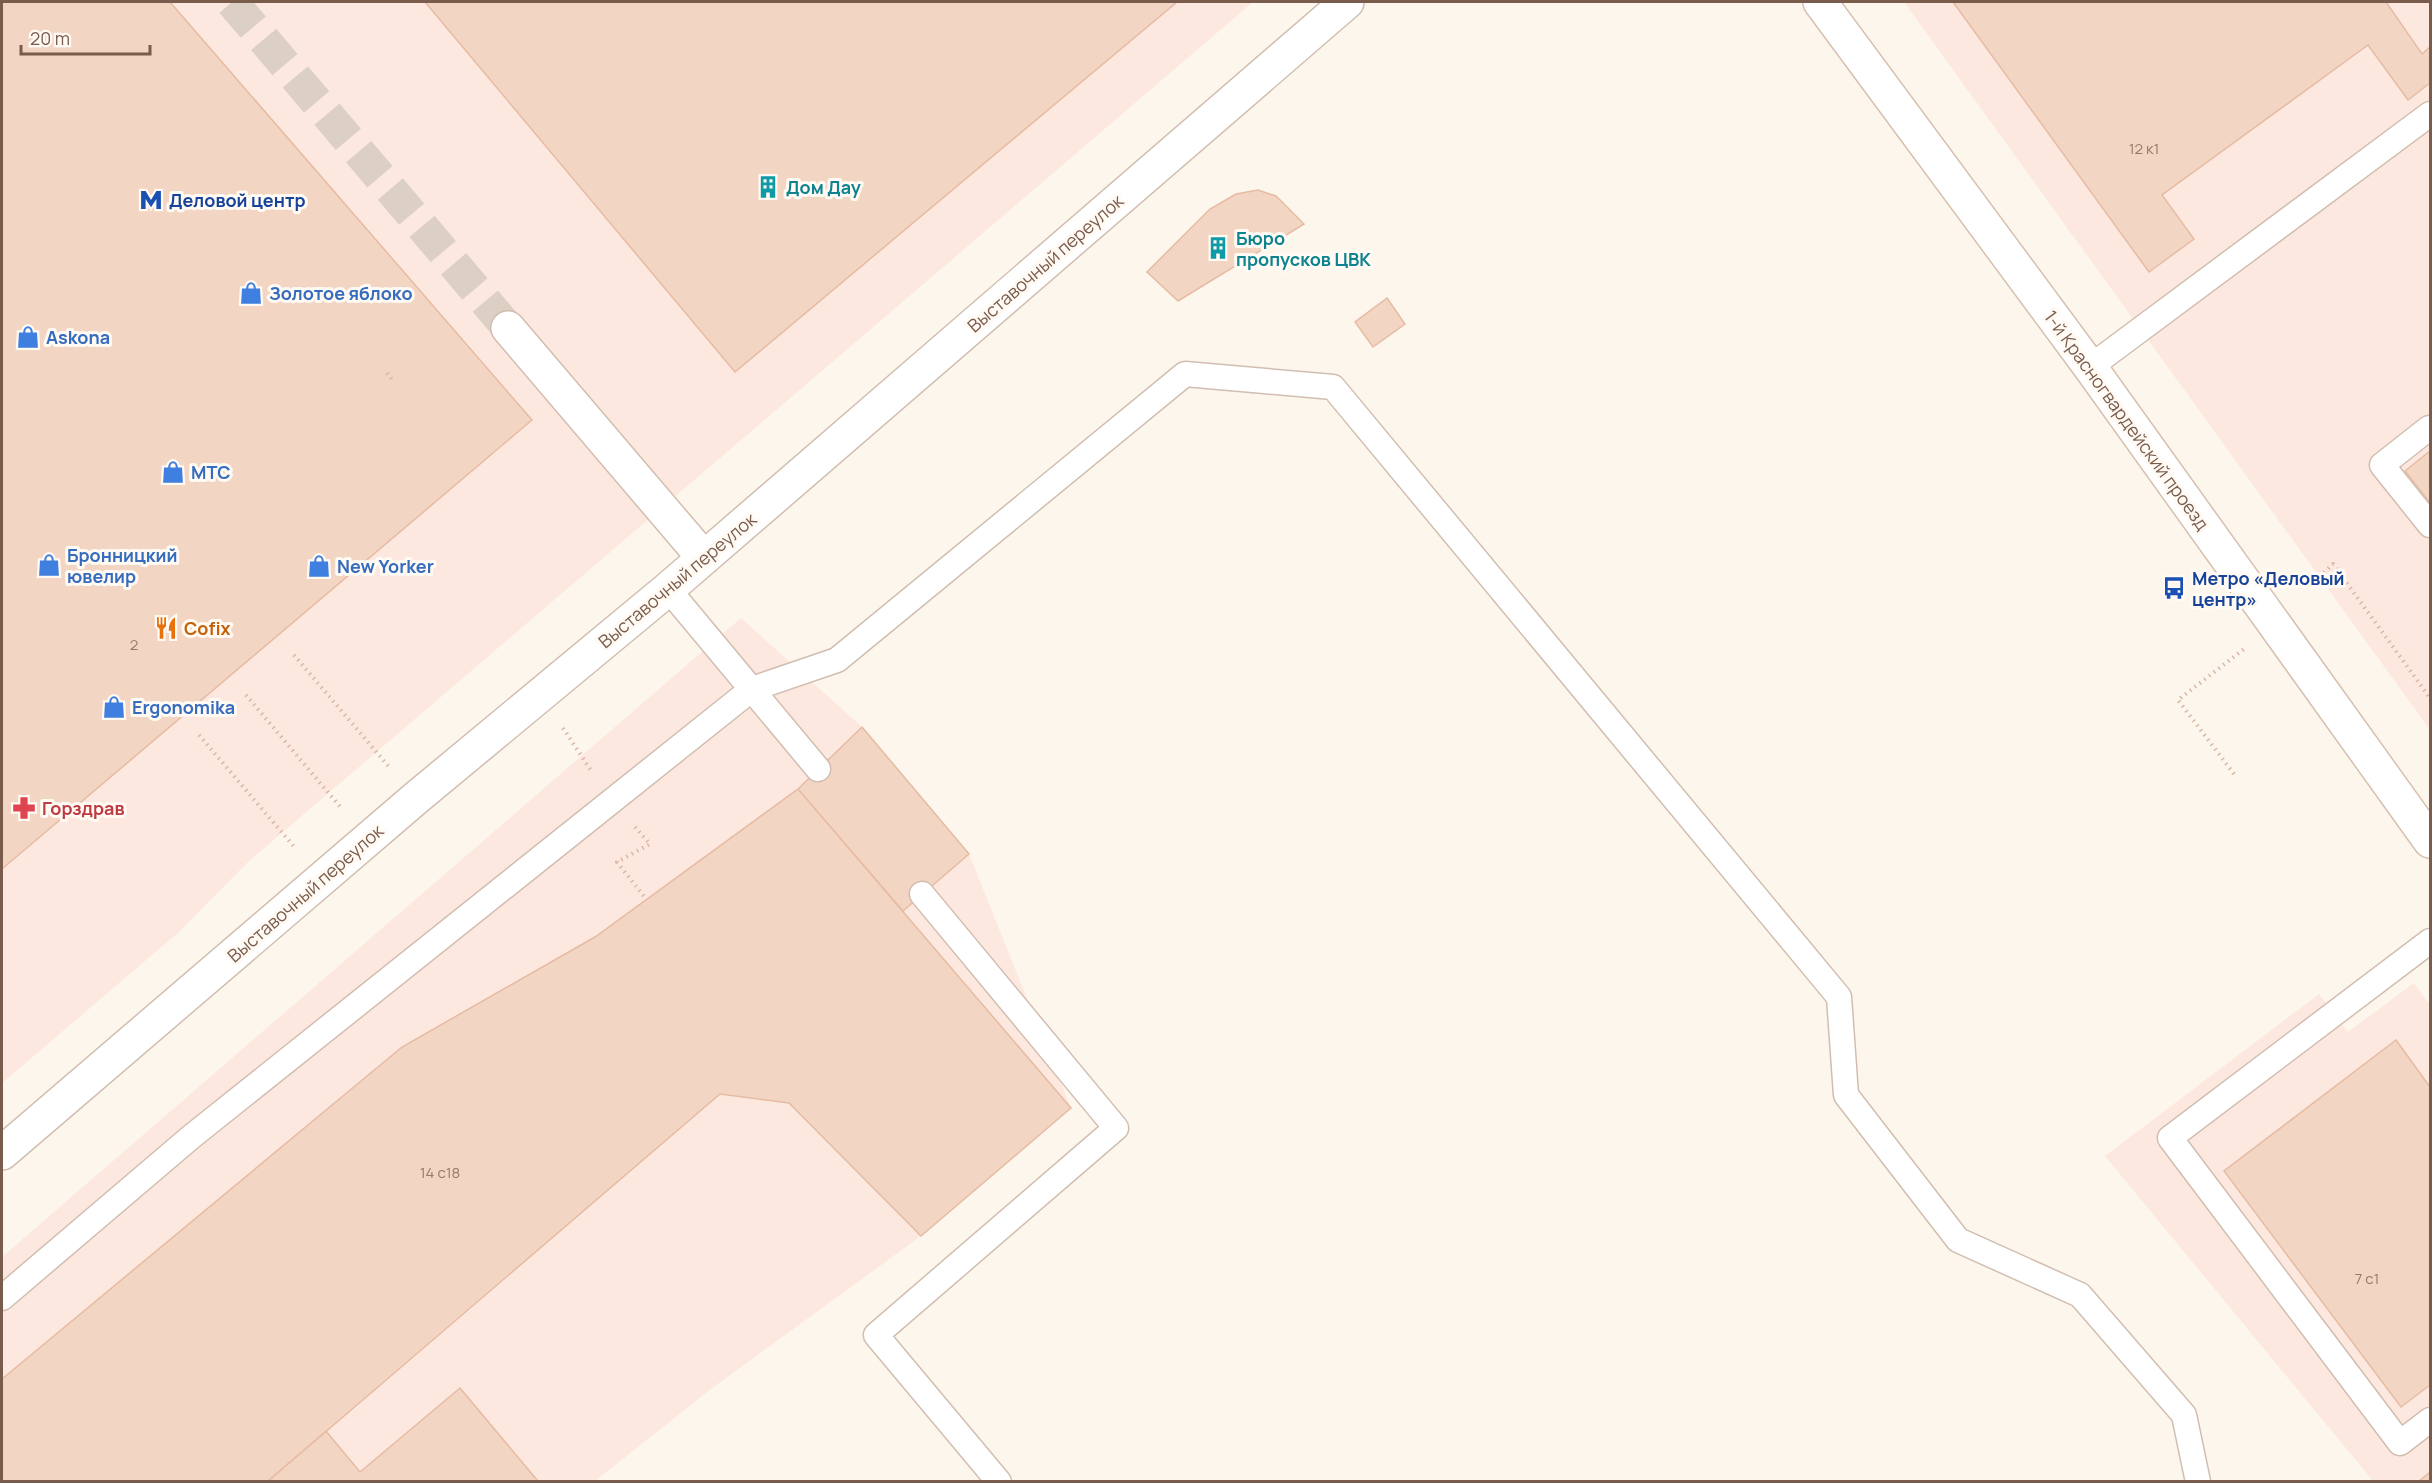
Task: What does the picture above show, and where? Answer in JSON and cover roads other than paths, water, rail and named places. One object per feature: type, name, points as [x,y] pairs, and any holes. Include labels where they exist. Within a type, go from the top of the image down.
[{"type":"street","name":"Выставочный переулок","points":[[2,1153],[416,798],[668,589],[1347,2]]},
{"type":"street","name":"1-й Красногвардейский проезд","points":[[1820,2],[2090,367],[2430,841]]},
{"type":"street","points":[[508,328],[704,558]]},
{"type":"lane","points":[[2090,367],[2430,114]]},
{"type":"lane","points":[[2,1298],[191,1137],[752,689],[837,660],[1185,374],[1333,387],[1839,997],[1846,1095],[1958,1240],[2080,1295],[2184,1415],[2198,1482]]},
{"type":"lane","points":[[2428,429],[2382,465],[2430,525]]},
{"type":"lane","points":[[668,589],[818,769]]},
{"type":"lane","points":[[922,894],[1116,1128],[876,1335],[999,1482]]},
{"type":"lane","points":[[2430,941],[2170,1138],[2400,1443],[2430,1420]]},
{"type":"tunnel","points":[[232,2],[508,328]]},
{"type":"place","name":"Дом Дау","points":[[768,187]]},
{"type":"place","name":"Деловой центр","points":[[151,200]]},
{"type":"place","name":"Бюро пропусков ЦВК","points":[[1218,248]]},
{"type":"place","name":"Золотое яблоко","points":[[251,293]]},
{"type":"place","name":"Askona","points":[[28,337]]},
{"type":"place","name":"МТС","points":[[173,472]]},
{"type":"place","name":"Бронницкий ювелир","points":[[49,565]]},
{"type":"place","name":"New Yorker","points":[[319,566]]},
{"type":"place","name":"Метро «Деловый центр»","points":[[2174,588]]},
{"type":"place","name":"Cofix","points":[[166,628]]},
{"type":"place","name":"Ergonomika","points":[[114,707]]},
{"type":"place","name":"Горздрав","points":[[24,808]]}]
